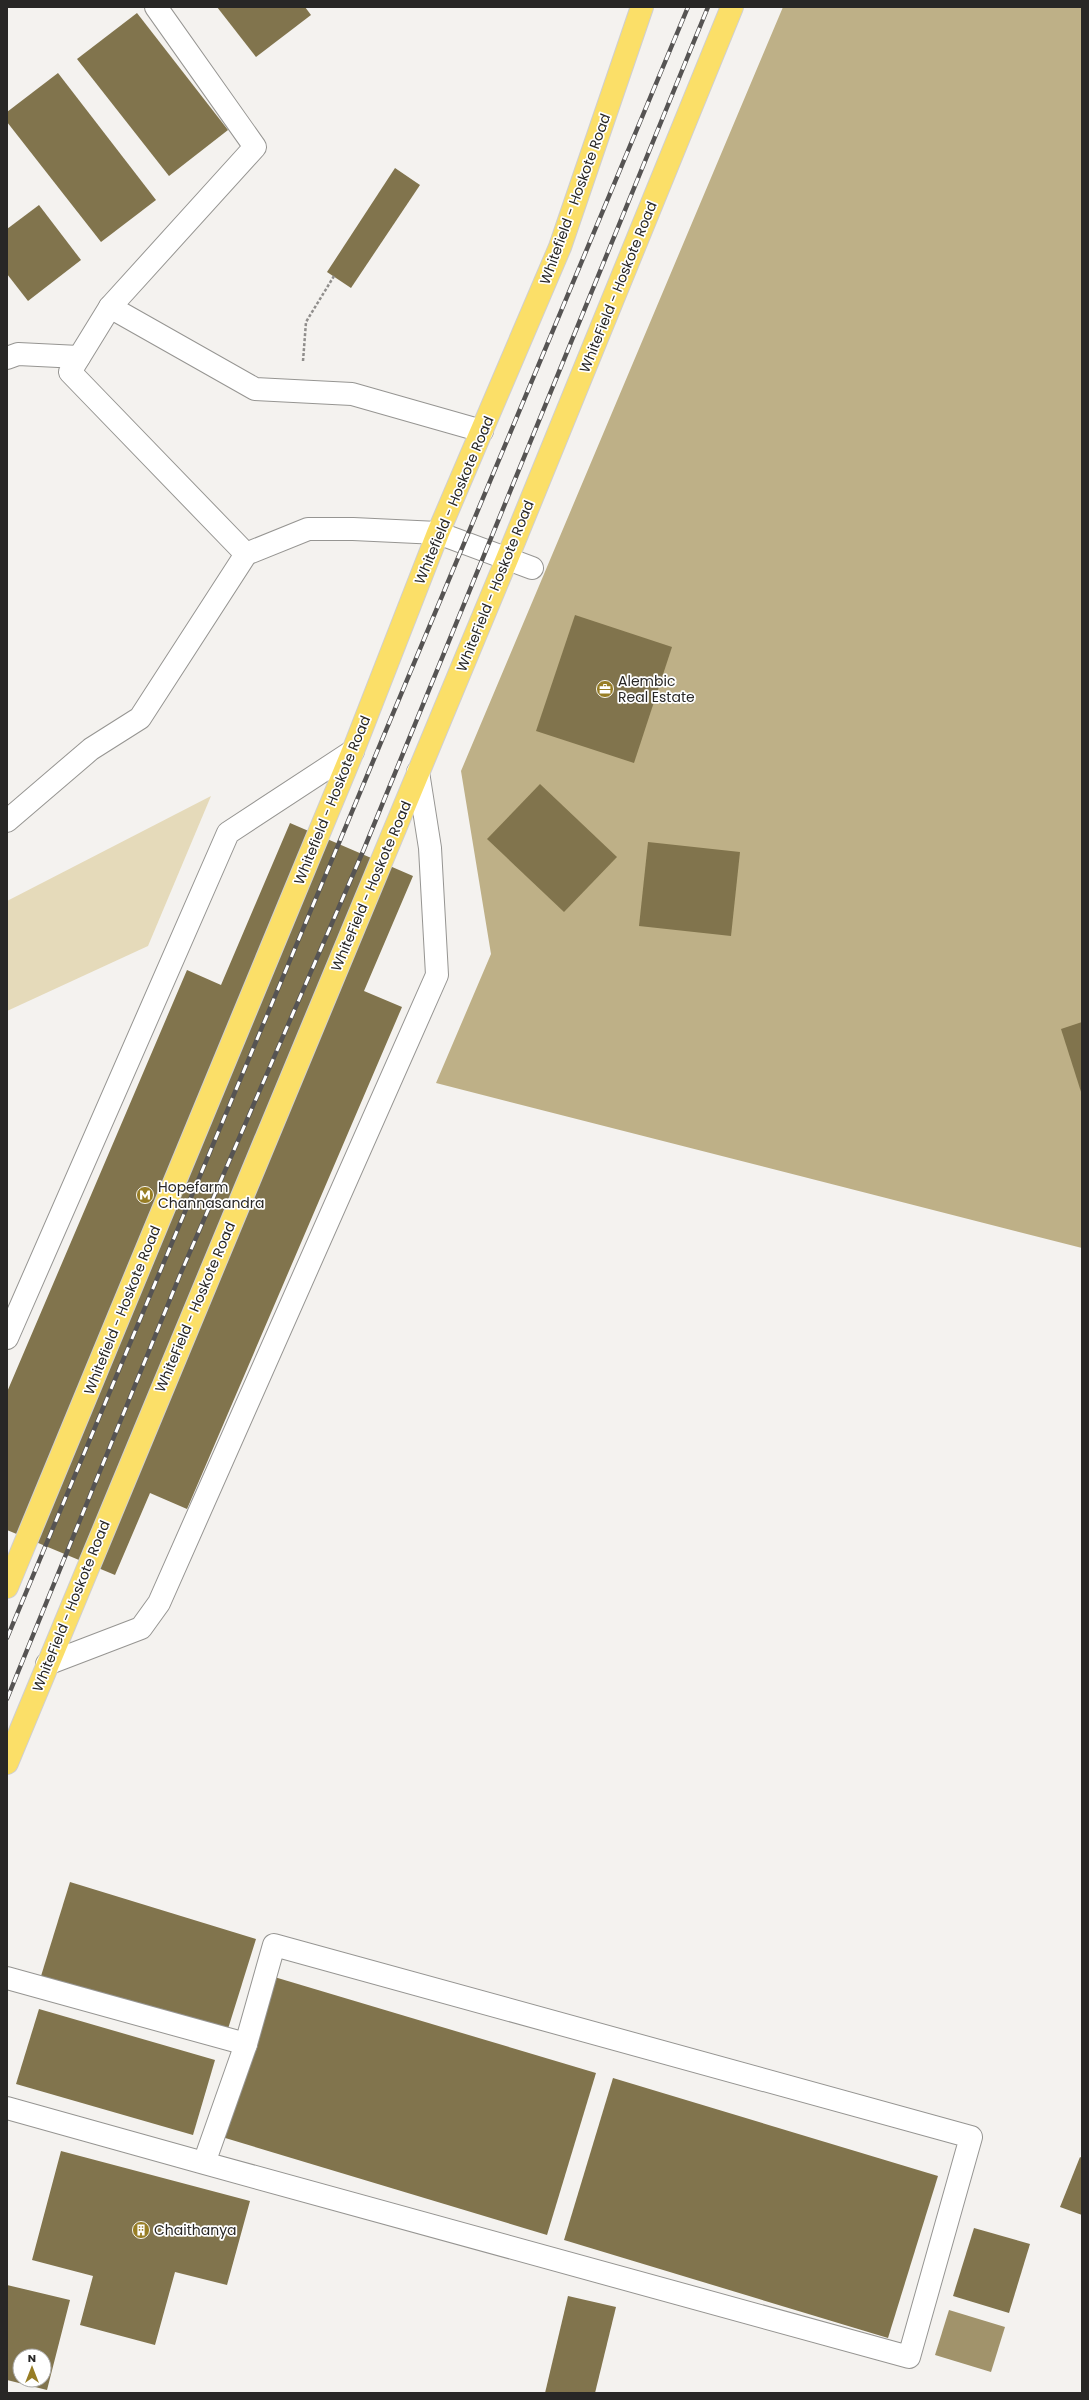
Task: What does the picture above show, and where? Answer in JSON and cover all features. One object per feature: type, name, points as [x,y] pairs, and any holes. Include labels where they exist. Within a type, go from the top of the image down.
[{"type":"main road","name":"Whitefield - Hoskote Road","points":[[7,1587],[353,751],[438,533],[560,247],[642,7]]},
{"type":"main road","name":"WhiteField - Hoskote Road","points":[[7,1764],[47,1664],[507,559],[732,7]]},
{"type":"street","points":[[156,7],[254,147],[110,307],[70,372],[246,554]]},
{"type":"street","points":[[110,307],[254,389],[352,394],[482,430]]},
{"type":"street","points":[[11,350],[80,357]]},
{"type":"street","points":[[7,821],[91,749],[140,718],[246,554],[308,529],[438,533],[532,568]]},
{"type":"street","points":[[7,1338],[228,833],[353,751]]},
{"type":"street","points":[[47,1664],[141,1628],[159,1603],[437,975],[430,848],[418,772]]},
{"type":"street","points":[[7,2108],[204,2163],[909,2357],[971,2137],[274,1945],[246,2044],[204,2163]]},
{"type":"street","points":[[7,1978],[246,2044]]},
{"type":"path","points":[[300,391],[306,322],[334,276]]},
{"type":"shaded area","points":[[783,7],[1082,7],[1082,1248],[436,1083],[491,954],[461,771]]},
{"type":"shaded area","points":[[211,796],[148,946],[7,1011],[7,901]]},
{"type":"shaded area","points":[[949,2310],[1005,2327],[991,2372],[935,2355]]},
{"type":"building","points":[[217,7],[305,7],[311,15],[256,57]]},
{"type":"building","points":[[137,13],[228,130],[169,176],[77,59]]},
{"type":"building","points":[[58,73],[156,200],[101,242],[7,122],[7,112]]},
{"type":"building","points":[[395,168],[420,185],[351,288],[327,272]]},
{"type":"building","points":[[39,205],[81,260],[28,301],[7,274],[7,229]]},
{"type":"building","name":"Alembic Real Estate","points":[[575,615],[672,647],[634,763],[536,731]]},
{"type":"building","points":[[540,784],[617,857],[564,912],[487,839]]},
{"type":"building","points":[[290,823],[413,876],[364,991],[402,1007],[187,1509],[150,1493],[115,1575],[7,1530],[7,1392],[187,970],[221,985]]},
{"type":"building","points":[[648,842],[740,852],[731,936],[639,926]]},
{"type":"building","points":[[1082,1022],[1082,1095],[1061,1029]]},
{"type":"building","points":[[70,1882],[256,1939],[227,2032],[41,1976]]},
{"type":"building","points":[[271,1976],[596,2073],[547,2235],[222,2137]]},
{"type":"building","points":[[39,2009],[215,2060],[193,2135],[16,2084]]},
{"type":"building","points":[[613,2078],[938,2176],[888,2338],[564,2240]]},
{"type":"building","name":"Chaithanya","points":[[61,2151],[250,2201],[227,2285],[175,2272],[155,2345],[80,2325],[93,2276],[32,2260]]},
{"type":"building","points":[[1080,2157],[1082,2158],[1082,2215],[1060,2207]]},
{"type":"building","points":[[974,2228],[1030,2244],[1009,2313],[953,2296]]},
{"type":"building","points":[[7,2285],[70,2300],[52,2370],[52,2348],[12,2348],[12,2381],[7,2380]]},
{"type":"building","points":[[568,2296],[616,2307],[595,2393],[545,2393]]},
{"type":"railway","points":[[7,1638],[688,7]]},
{"type":"railway","points":[[7,1699],[180,1275],[364,849],[708,7]]},
{"type":"place","name":"Alembic Real Estate","points":[[605,689]]},
{"type":"place","name":"Hopefarm Channasandra","points":[[145,1195]]},
{"type":"place","name":"Chaithanya","points":[[141,2230]]}]
